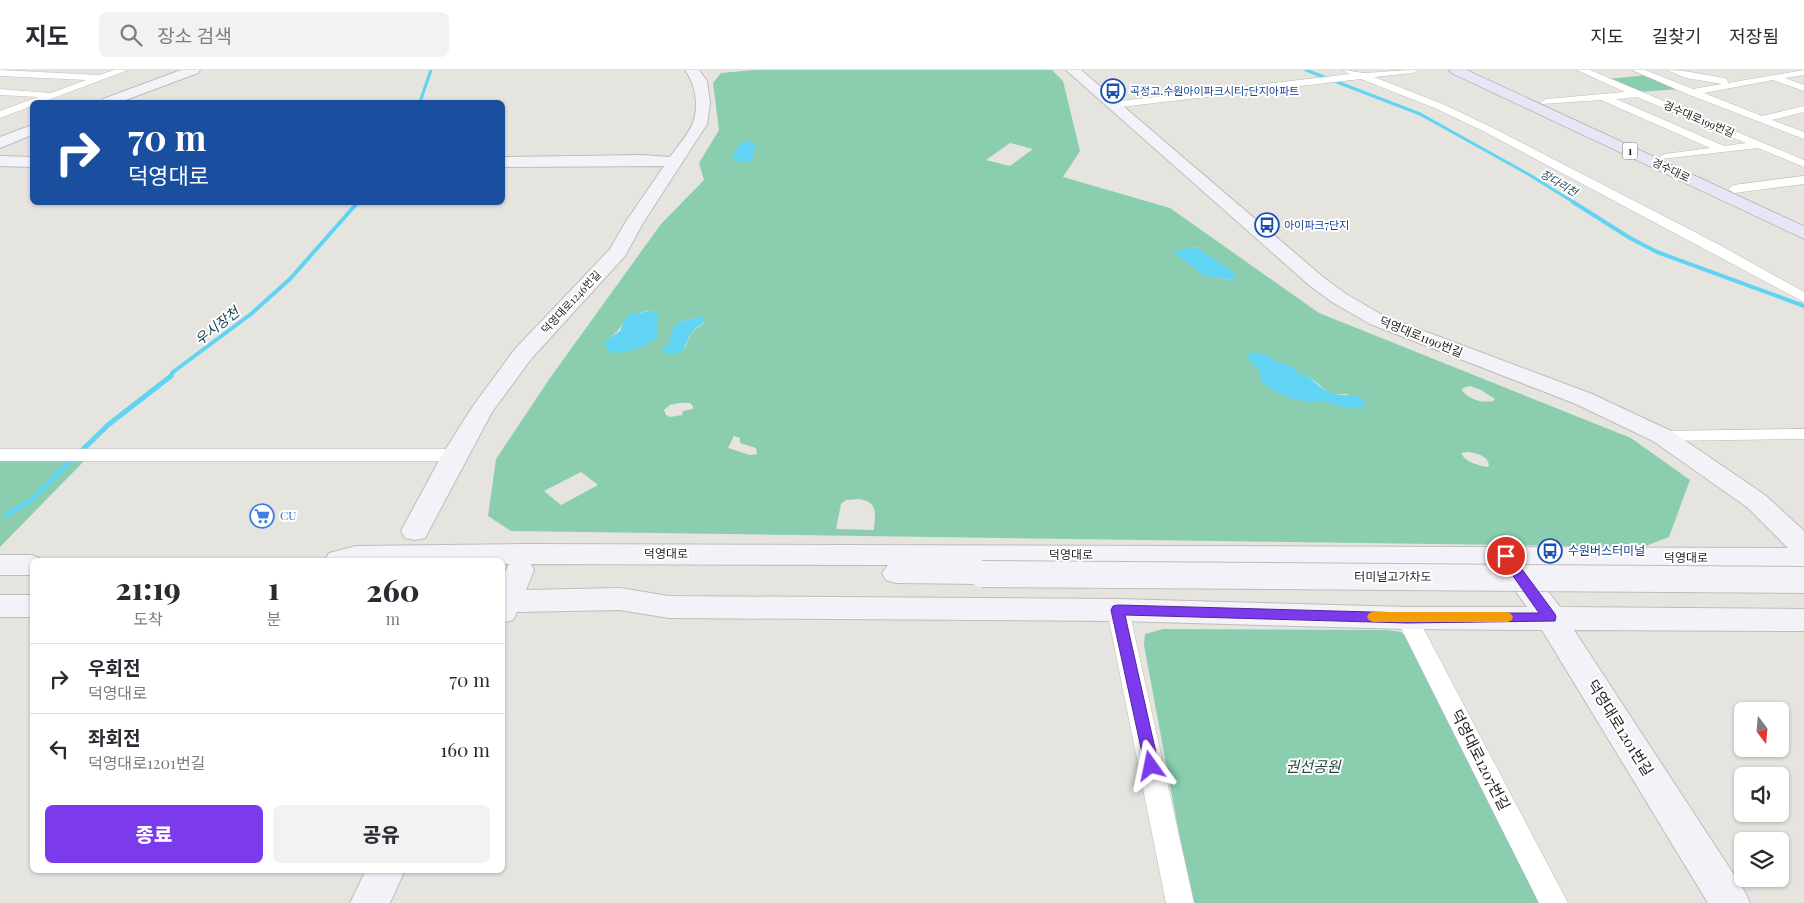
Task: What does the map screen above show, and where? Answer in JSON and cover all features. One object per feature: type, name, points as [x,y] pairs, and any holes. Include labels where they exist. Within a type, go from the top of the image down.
[{"type":"main road","points":[[113,100],[193,70]]},
{"type":"main road","name":"덕영대로1246번길","points":[[415,531],[454,455],[481,411],[523,354],[618,252],[634,223],[700,124],[703,103],[700,81],[692,70]]},
{"type":"main road","name":"덕영대로1190번길","points":[[1073,70],[1316,281],[1339,298],[1377,320],[1584,399],[1662,436],[1756,501],[1804,547]]},
{"type":"main road","name":"경수대로","points":[[1456,70],[1804,233]]},
{"type":"main road","name":"경수대로","points":[[1476,70],[1804,222]]},
{"type":"main road","points":[[0,143],[30,131]]},
{"type":"main road","points":[[505,162],[642,160],[675,162]]},
{"type":"main road","points":[[0,161],[30,162]]},
{"type":"main road","points":[[348,558],[415,531],[439,556]]},
{"type":"main road","name":"덕영대로","points":[[348,558],[523,554],[1804,558]]},
{"type":"main road","name":"덕영대로1201번길","points":[[1506,556],[1550,617],[1730,903]]},
{"type":"main road","points":[[0,565],[30,565]]},
{"type":"main road","points":[[505,600],[511,571]]},
{"type":"main road","name":"덕영대로","points":[[511,571],[983,582]]},
{"type":"main road","name":"터미널고가차도","points":[[983,582],[1804,580]]},
{"type":"main road","points":[[505,605],[620,599],[675,590],[983,582]]},
{"type":"main road","name":"터미널고가차도","points":[[983,582],[1804,598]]},
{"type":"main road","points":[[620,599],[669,607],[1118,610],[1407,618],[1550,617],[1804,620]]},
{"type":"main road","points":[[0,606],[30,606]]},
{"type":"main road","points":[[370,903],[385,873]]},
{"type":"street","points":[[42,100],[123,70]]},
{"type":"street","points":[[1362,76],[1413,70]]},
{"type":"street","points":[[1582,70],[1638,94]]},
{"type":"street","points":[[1637,70],[1687,91],[1804,72]]},
{"type":"street","points":[[1672,70],[1689,76],[1737,84]]},
{"type":"street","points":[[1747,70],[1804,88]]},
{"type":"street","points":[[0,73],[102,78]]},
{"type":"street","points":[[1112,105],[1314,81],[1348,74],[1362,76],[1441,107],[1489,130],[1804,298]]},
{"type":"street","name":"경수대로199번길","points":[[1546,102],[1687,91],[1804,136]]},
{"type":"street","points":[[0,92],[55,95]]},
{"type":"street","name":"경수대로199번길","points":[[1638,94],[1759,145]]},
{"type":"street","name":"경수대로199번길","points":[[1603,97],[1723,150]]},
{"type":"street","points":[[1,115],[30,104]]},
{"type":"street","points":[[1760,119],[1804,109]]},
{"type":"street","points":[[1665,157],[1804,139]]},
{"type":"street","points":[[1759,145],[1804,164]]},
{"type":"street","points":[[1734,189],[1804,180]]},
{"type":"street","points":[[1662,436],[1804,434]]},
{"type":"street","points":[[0,455],[454,455]]},
{"type":"street","points":[[1118,610],[1180,903]]},
{"type":"street","name":"덕영대로1207번길","points":[[1407,618],[1554,903]]},
{"type":"green space","points":[[755,70],[1052,70],[1063,81],[1080,151],[1063,177],[1170,208],[1319,313],[1631,438],[1690,480],[1669,537],[1643,547],[511,531],[488,516],[496,459],[550,378],[661,224],[704,180],[699,163],[719,130],[713,83],[721,73]],"holes":[[[1010,143],[1033,149],[1010,166],[986,160]],[[1196,247],[1224,267],[1231,280],[1209,275],[1191,264],[1190,248]],[[651,311],[657,313],[656,330],[608,339],[634,314]],[[698,317],[705,322],[692,332],[685,347],[677,352],[668,347],[676,323]],[[1294,371],[1310,378],[1330,393],[1347,394],[1350,408],[1321,401],[1302,401],[1273,390],[1260,380],[1262,372]],[[1470,386],[1481,390],[1495,399],[1484,402],[1473,399],[1462,391],[1463,388]],[[679,403],[690,403],[693,406],[693,409],[683,411],[682,415],[670,417],[666,415],[664,410],[670,405]],[[734,436],[740,438],[740,443],[756,448],[757,454],[750,455],[728,448]],[[1461,453],[1475,453],[1487,459],[1489,465],[1488,467],[1480,465],[1466,459]],[[581,472],[598,485],[561,505],[544,491]],[[859,499],[870,503],[874,510],[874,530],[836,529],[841,504],[846,500]]]},
{"type":"green space","points":[[1647,75],[1681,89],[1639,92],[1608,79]]},
{"type":"green space","points":[[86,459],[0,547],[0,460]]},
{"type":"green space","name":"권선공원","points":[[1163,629],[1387,630],[1401,632],[1412,643],[1543,903],[1192,903],[1144,645],[1145,634]]},
{"type":"water","points":[[742,142],[756,144],[752,155],[754,159],[751,162],[734,161],[733,154]]},
{"type":"water","points":[[1196,247],[1232,271],[1236,279],[1231,280],[1203,275],[1176,254],[1176,251]]},
{"type":"water","points":[[651,311],[657,313],[658,336],[654,340],[635,349],[615,353],[609,352],[604,344],[620,331],[625,319],[631,314]]},
{"type":"water","points":[[698,317],[704,318],[705,321],[692,332],[683,349],[677,353],[665,354],[662,350],[668,345],[676,323]]},
{"type":"water","points":[[1251,352],[1264,354],[1279,363],[1287,364],[1294,368],[1298,374],[1306,375],[1321,388],[1329,392],[1360,397],[1366,406],[1349,408],[1320,401],[1294,399],[1281,394],[1260,380],[1261,372],[1249,360],[1248,356]]},
{"type":"waterway","name":"우시장천","points":[[421,100],[431,70]]},
{"type":"waterway","name":"장다리천","points":[[1306,70],[1420,114],[1528,174],[1575,203]]},
{"type":"waterway","name":"장다리천","points":[[1573,202],[1630,238],[1657,252],[1804,306]]},
{"type":"waterway","name":"우시장천","points":[[170,377],[173,372],[251,314],[290,279],[355,205]]},
{"type":"waterway","name":"우시장천","points":[[6,515],[30,501],[108,425],[170,377]]},
{"type":"slow traffic","points":[[1373,617],[1507,617]]},
{"type":"place","name":"곡정고.수원아이파크시티7단지아파트","points":[[1113,91]]},
{"type":"place","name":"아이파크7단지","points":[[1267,225]]},
{"type":"place","name":"CU","points":[[262,516]]},
{"type":"place","name":"수원버스터미널","points":[[1550,551]]},
{"type":"route","points":[[1151,766],[1118,610],[1407,618],[1550,617],[1506,556]]}]
